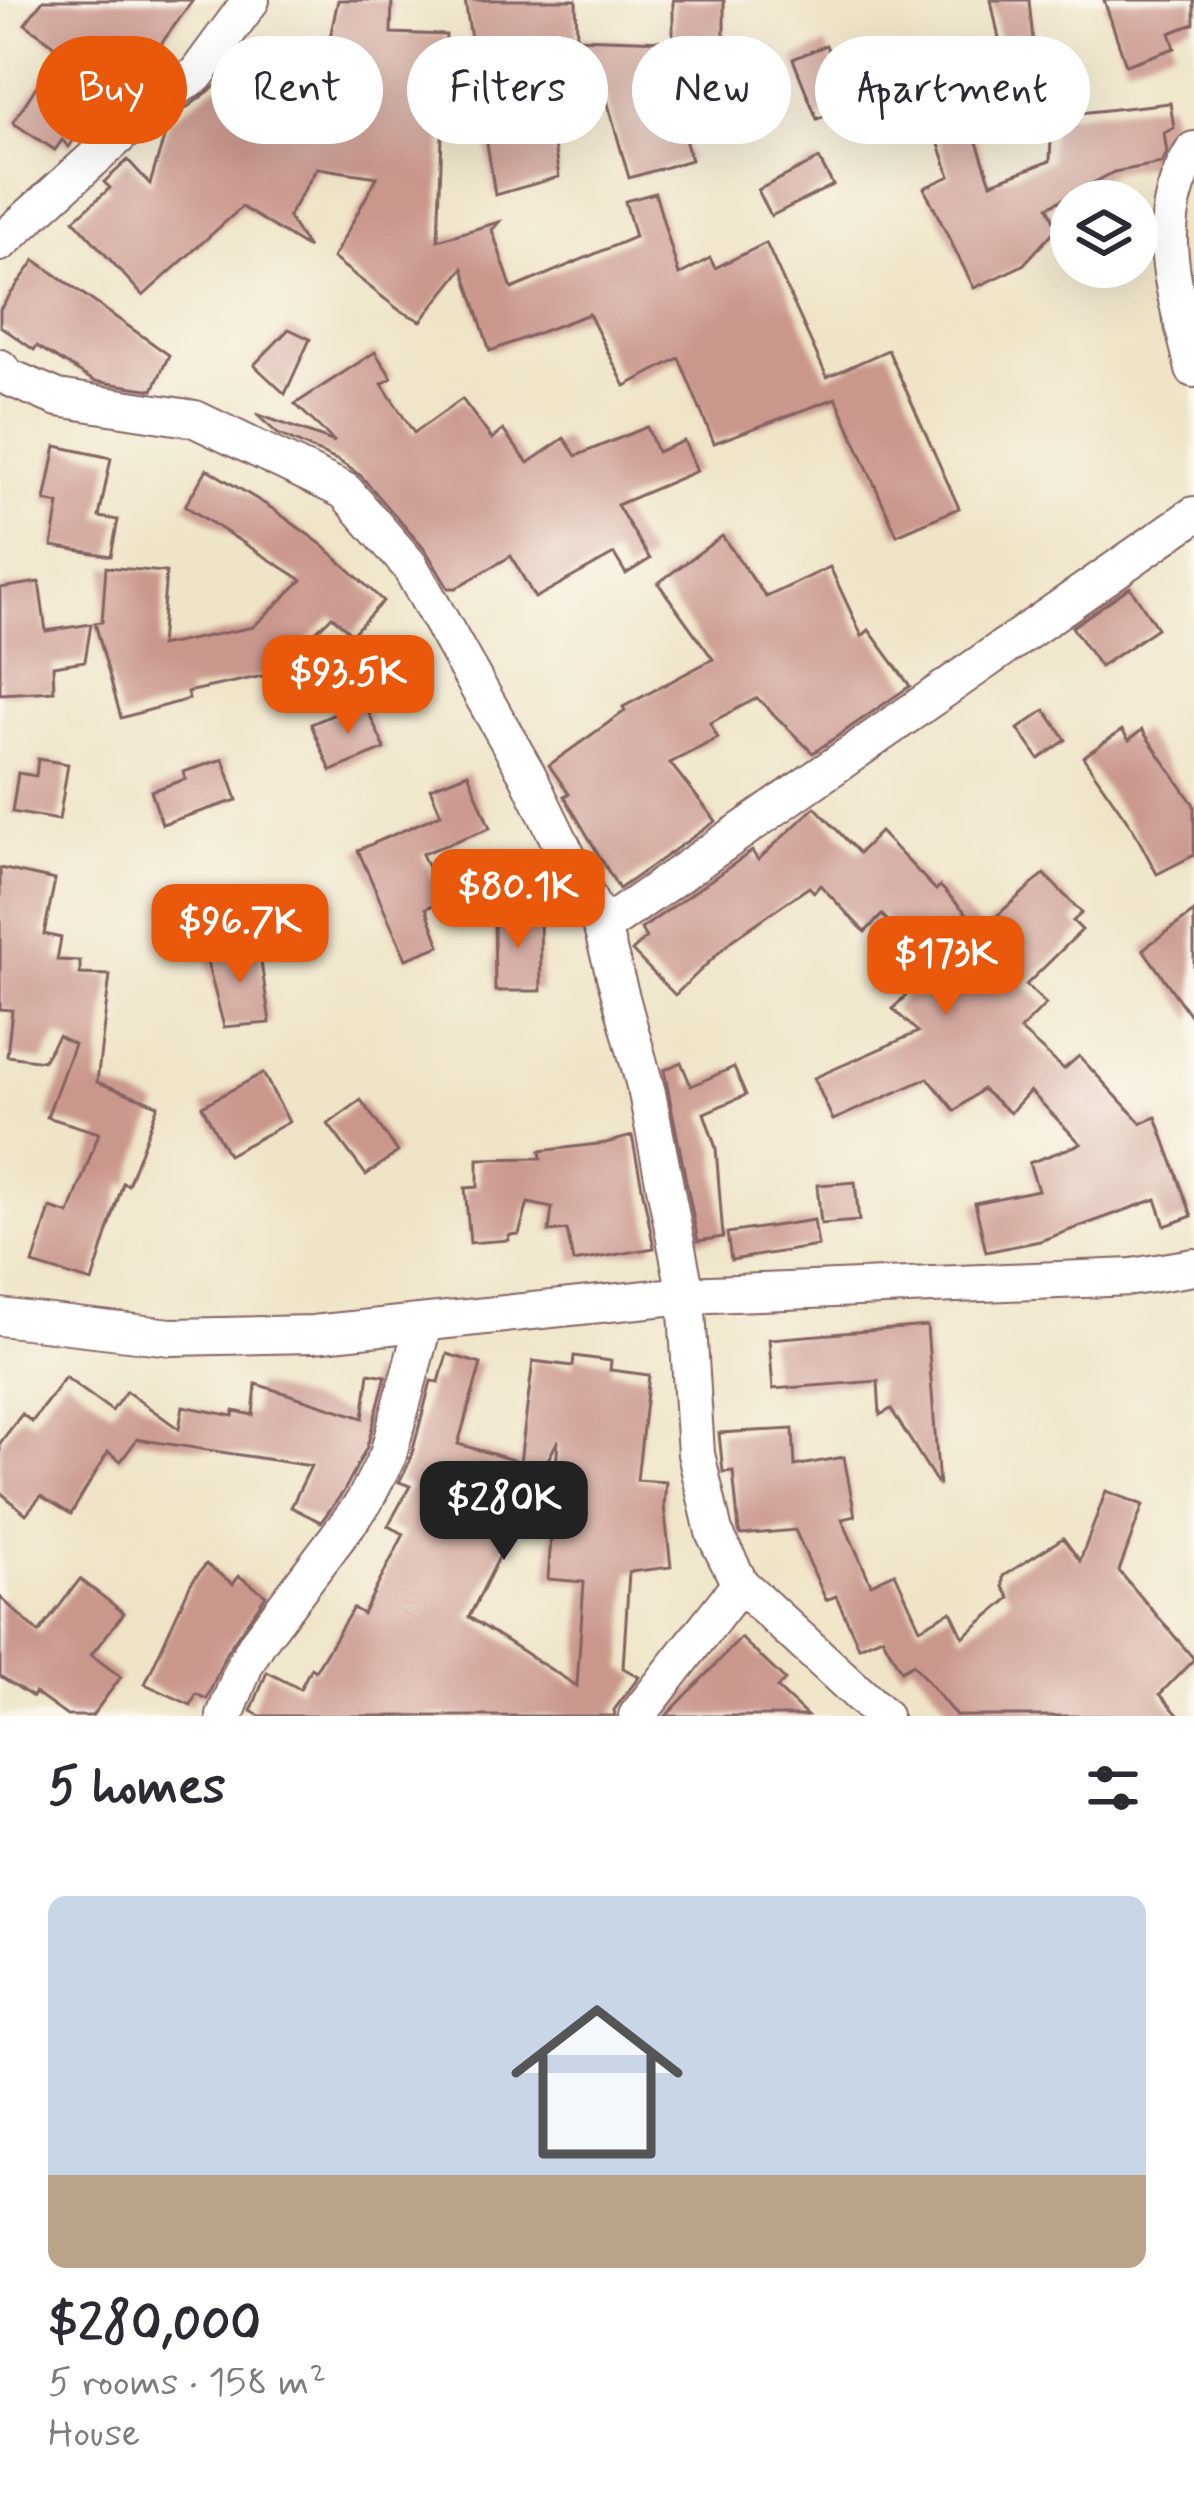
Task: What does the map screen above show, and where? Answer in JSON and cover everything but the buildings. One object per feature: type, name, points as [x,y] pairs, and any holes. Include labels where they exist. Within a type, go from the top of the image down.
[{"type":"street","points":[[0,243],[162,97],[196,75],[251,0]]},
{"type":"street","points":[[1194,150],[1176,180],[1167,250],[1194,368]]},
{"type":"street","points":[[0,368],[8,377],[58,398],[195,419],[345,491],[409,566],[527,774],[602,928],[647,1093],[686,1294],[696,1454],[714,1532],[740,1584],[883,1716]]},
{"type":"street","points":[[602,928],[1194,514]]},
{"type":"street","points":[[0,1317],[171,1337],[313,1334],[686,1294],[1132,1277],[1194,1267]]},
{"type":"street","points":[[225,1716],[252,1653],[364,1502],[388,1455],[423,1324]]},
{"type":"street","points":[[637,1716],[740,1584]]}]
